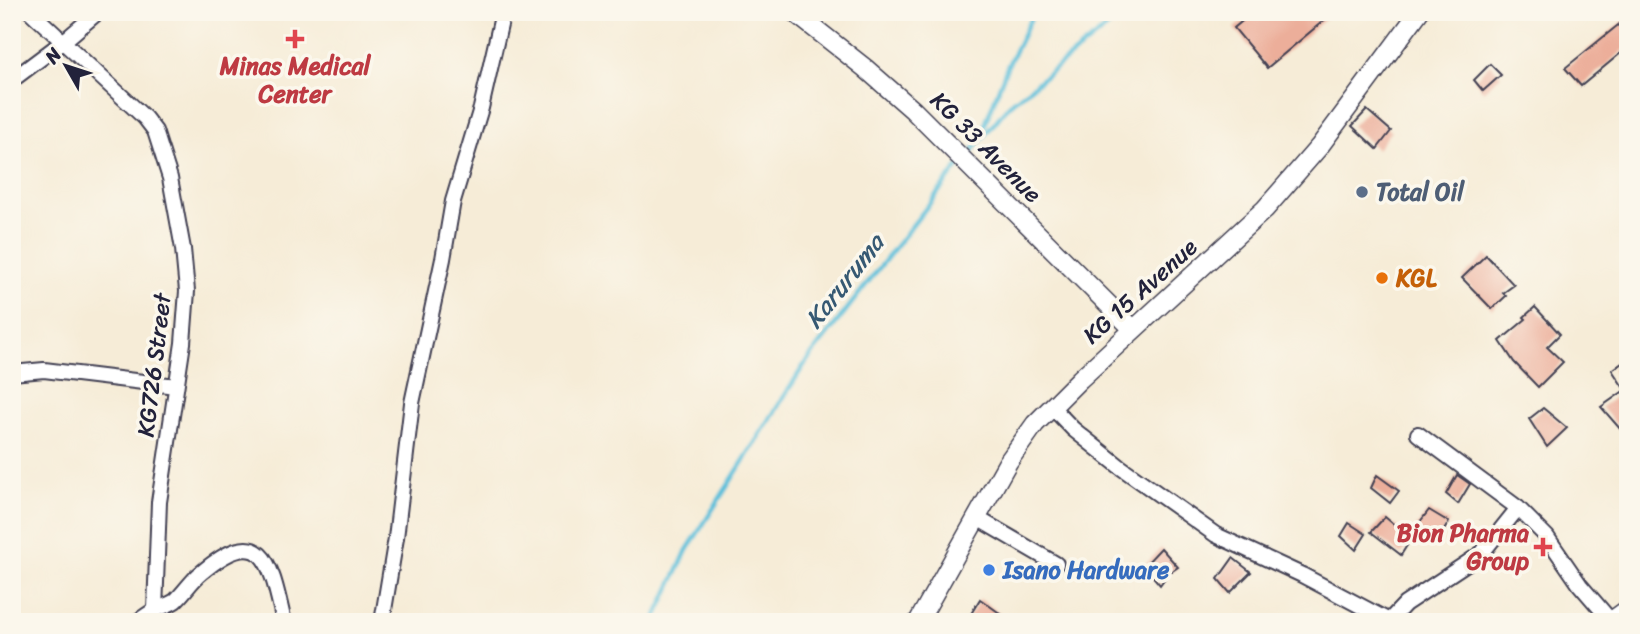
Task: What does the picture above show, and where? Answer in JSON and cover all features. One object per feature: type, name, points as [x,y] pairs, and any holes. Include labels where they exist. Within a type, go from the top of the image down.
[{"type":"main road","name":"KG 33 Avenue","points":[[794,12],[913,110],[1133,329]]},
{"type":"main road","name":"KG 15 Avenue","points":[[918,622],[1008,463],[1035,424],[1133,329],[1265,209],[1319,147],[1419,12]]},
{"type":"main road","points":[[1610,621],[1628,609]]},
{"type":"street","name":"KG726 Street","points":[[32,12],[145,118],[155,131],[170,178],[186,269],[185,320],[159,502],[155,610]]},
{"type":"street","points":[[12,80],[98,12]]},
{"type":"street","points":[[382,622],[397,538],[412,403],[453,201],[481,108],[503,12]]},
{"type":"street","points":[[12,373],[44,370],[176,386]]},
{"type":"street","points":[[1052,407],[1081,436],[1119,466],[1216,534],[1302,575],[1388,621],[1414,597],[1482,553],[1518,508]]},
{"type":"street","points":[[1418,434],[1518,508],[1547,537],[1580,585],[1610,621]]},
{"type":"street","points":[[976,518],[1056,564]]},
{"type":"street","points":[[137,622],[173,602],[201,573],[232,551],[247,548],[260,553],[265,560],[274,579],[284,622]]},
{"type":"building","points":[[1253,12],[1334,12],[1267,68],[1234,28]]},
{"type":"building","points":[[1628,17],[1628,47],[1581,86],[1565,68]]},
{"type":"building","points":[[1490,64],[1501,75],[1483,91],[1474,80]]},
{"type":"building","points":[[1367,110],[1391,131],[1377,149],[1352,126]]},
{"type":"building","points":[[1486,255],[1514,285],[1503,293],[1506,296],[1492,309],[1462,278]]},
{"type":"building","points":[[1535,307],[1560,334],[1547,347],[1563,362],[1538,387],[1514,362],[1500,341],[1526,319],[1524,317]]},
{"type":"building","points":[[1628,359],[1628,438],[1601,407],[1625,390],[1612,370]]},
{"type":"building","points":[[1543,408],[1567,428],[1547,447],[1529,419]]},
{"type":"building","points":[[1377,475],[1399,491],[1390,503],[1371,488]]},
{"type":"building","points":[[1457,475],[1470,484],[1458,504],[1446,494]]},
{"type":"building","points":[[1429,510],[1449,522],[1436,543],[1427,541],[1416,527]]},
{"type":"building","points":[[1385,517],[1411,539],[1401,555],[1371,532]]},
{"type":"building","points":[[1349,523],[1366,534],[1356,550],[1341,536]]},
{"type":"building","points":[[1161,548],[1178,567],[1168,574],[1160,585],[1144,566]]},
{"type":"building","points":[[1233,558],[1251,572],[1230,593],[1218,579]]},
{"type":"building","points":[[980,599],[1012,622],[966,622]]},
{"type":"waterway","points":[[979,140],[1007,67],[1034,12]]},
{"type":"waterway","name":"Karuruma","points":[[967,157],[1009,105],[1126,12]]},
{"type":"waterway","name":"Karuruma","points":[[654,622],[687,550],[806,362],[961,163]]},
{"type":"place","name":"Minas Medical Center","points":[[295,39]]},
{"type":"place","name":"Total Oil","points":[[1362,192]]},
{"type":"place","name":"KGL","points":[[1382,278]]},
{"type":"place","name":"Bion Pharma Group","points":[[1543,547]]},
{"type":"place","name":"Isano Hardware","points":[[989,570]]}]
